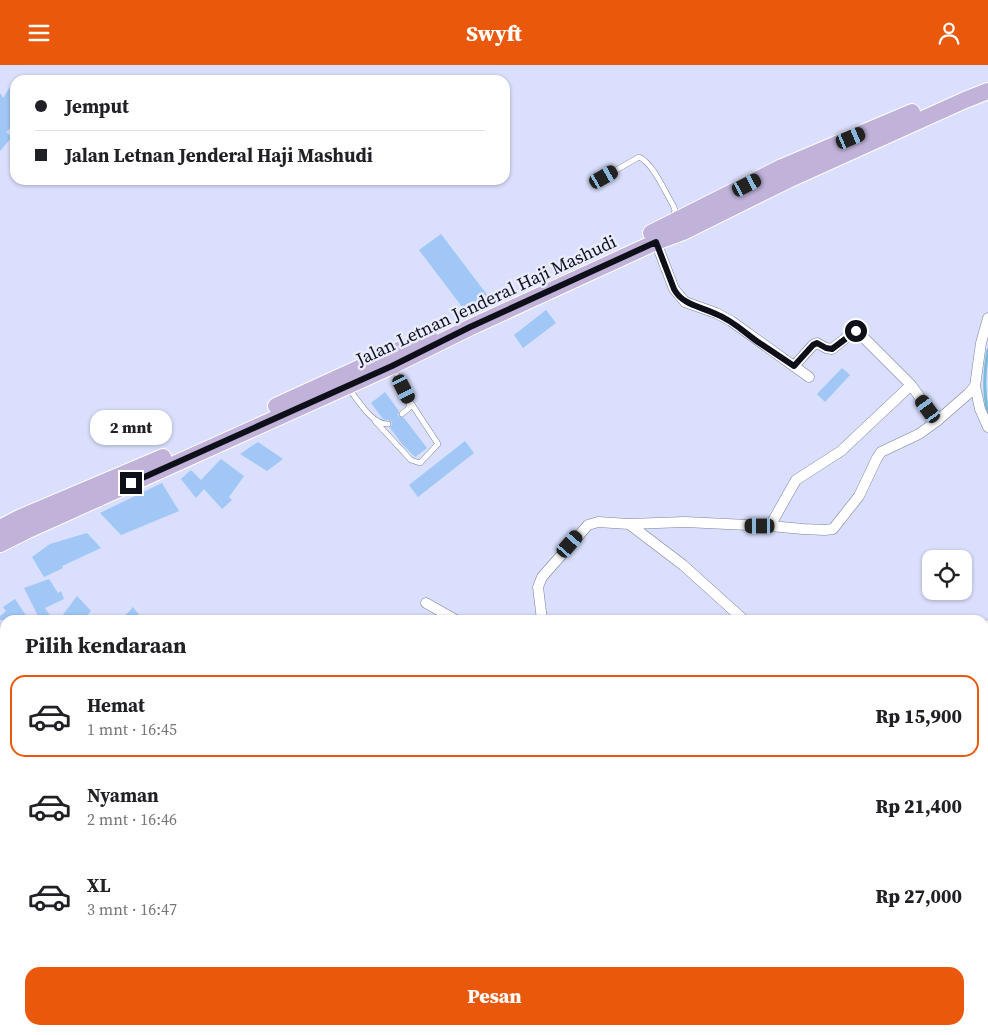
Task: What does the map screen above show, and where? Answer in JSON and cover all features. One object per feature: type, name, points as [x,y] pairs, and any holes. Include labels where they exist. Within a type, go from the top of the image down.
[{"type":"main road","name":"Jalan Letnan Jenderal Haji Mashudi","points":[[0,528],[22,524],[347,387],[470,327],[656,242],[677,225],[782,167],[988,79]]},
{"type":"main road","name":"Jalan Letnan Jenderal Haji Mashudi","points":[[0,544],[22,524],[188,446],[677,225],[797,176],[988,91]]},
{"type":"street","points":[[656,242],[678,296],[685,302],[716,313],[731,321],[809,377]]},
{"type":"street","points":[[988,318],[981,343],[975,387],[980,409],[988,427]]},
{"type":"street","points":[[794,366],[813,345],[817,343],[832,349],[856,331],[911,385],[937,421]]},
{"type":"street","points":[[770,526],[796,480],[841,451],[911,385]]},
{"type":"street","points":[[541,615],[538,587],[542,577],[588,525],[598,522],[629,524],[685,522],[833,529],[858,497],[877,458],[882,452],[919,434],[937,421],[975,387]]},
{"type":"street","points":[[629,524],[683,565],[738,615]]},
{"type":"street","points":[[426,603],[447,615]]},
{"type":"lane","points":[[604,177],[639,157],[644,159],[673,205],[677,225]]},
{"type":"lane","points":[[347,387],[411,461],[420,463],[438,444],[409,400],[392,366]]},
{"type":"lane","points":[[402,414],[409,408],[409,400]]},
{"type":"lane","points":[[376,421],[388,424]]},
{"type":"building","points":[[10,87],[10,128],[6,132],[10,135],[10,139],[0,151],[0,93],[3,98]]},
{"type":"building","points":[[441,234],[488,296],[466,312],[419,250]]},
{"type":"building","points":[[546,310],[556,323],[523,348],[514,335]]},
{"type":"building","points":[[842,368],[850,375],[825,402],[817,394]]},
{"type":"building","points":[[385,392],[399,411],[398,416],[404,418],[427,448],[415,457],[390,428],[391,421],[383,419],[371,403]]},
{"type":"building","points":[[465,441],[474,453],[418,497],[409,485]]},
{"type":"building","points":[[258,442],[283,459],[267,471],[240,454]]},
{"type":"building","points":[[221,459],[244,476],[229,497],[232,500],[222,509],[204,489],[196,498],[181,479],[191,470],[201,480]]},
{"type":"building","points":[[162,483],[179,511],[121,535],[100,513]]},
{"type":"building","points":[[87,533],[101,548],[62,566],[63,568],[44,577],[32,557],[50,544]]},
{"type":"building","points":[[49,579],[58,593],[61,591],[64,599],[45,608],[50,615],[38,615],[24,588]]},
{"type":"building","points":[[77,596],[91,611],[87,615],[63,615]]},
{"type":"building","points":[[15,599],[26,615],[1,615],[6,611],[3,607]]},
{"type":"building","points":[[133,607],[139,615],[126,615]]},
{"type":"waterway","points":[[988,350],[985,382],[988,413]]},
{"type":"route","points":[[131,483],[392,366],[470,327],[656,242],[678,296],[685,302],[716,313],[731,321],[794,366],[799,358],[813,345],[817,343],[832,349],[856,331]]}]
